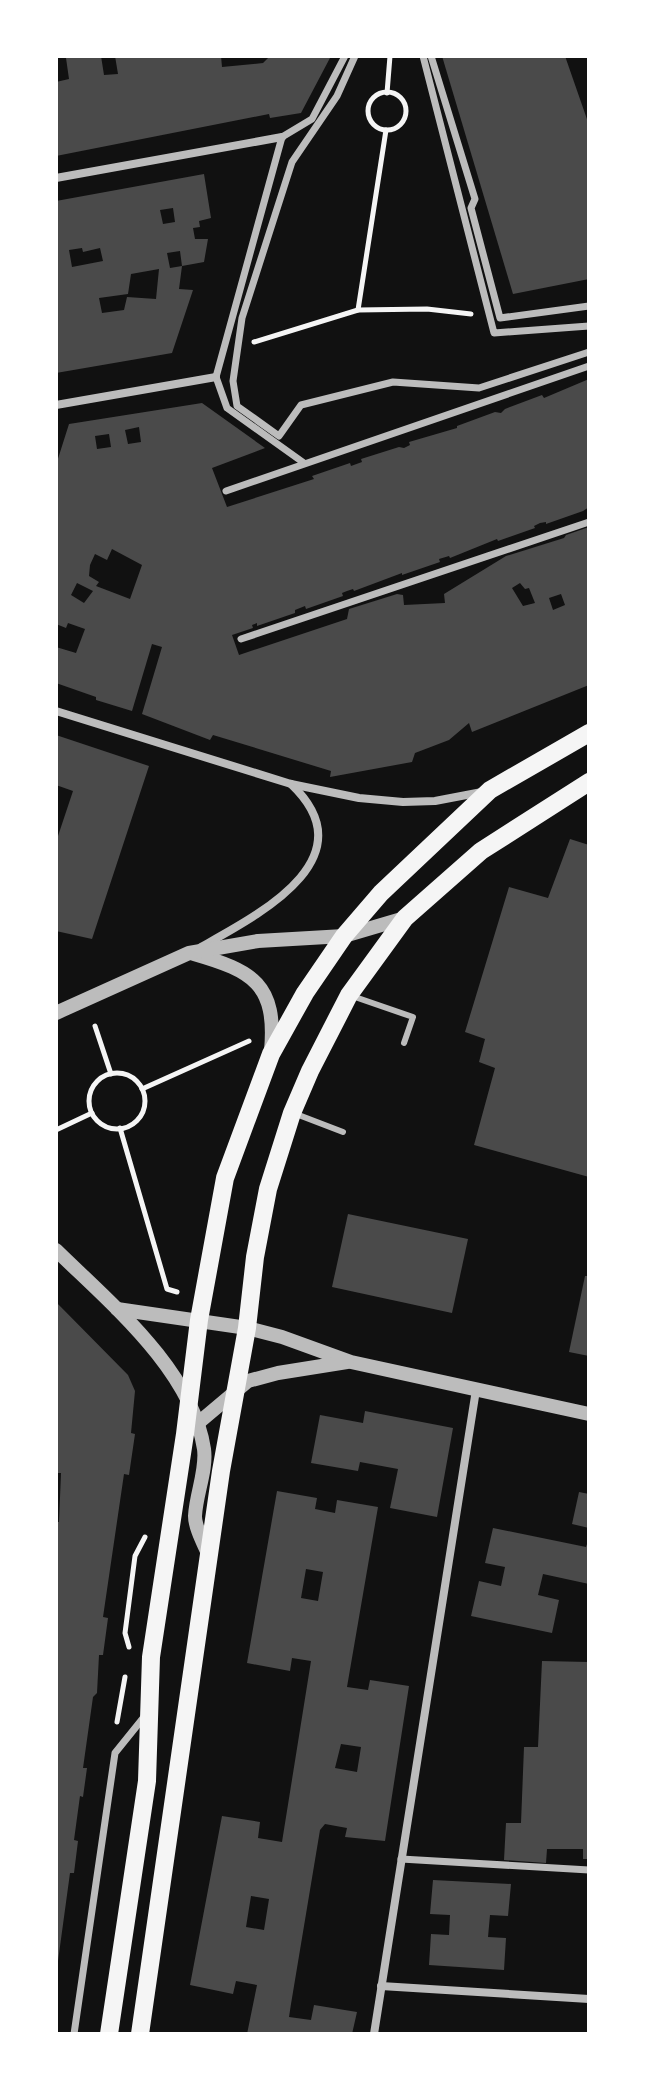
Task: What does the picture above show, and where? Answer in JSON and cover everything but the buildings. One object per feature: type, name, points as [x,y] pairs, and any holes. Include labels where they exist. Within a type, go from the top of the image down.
[{"type":"main road","points":[[109,2034],[147,1781],[151,1657],[191,1429],[189,1402],[199,1320],[225,1178],[271,1054],[305,993],[344,936],[381,893],[490,790],[589,733]]},
{"type":"main road","points":[[140,2034],[209,1556],[247,1328],[255,1257],[268,1189],[292,1113],[349,995],[405,918],[481,851],[589,782]]},
{"type":"street","points":[[56,178],[282,137],[312,119],[345,56]]},
{"type":"street","points":[[355,56],[337,96],[292,162],[242,318],[233,381],[237,406],[279,436],[301,405],[393,382],[479,388],[589,352]]},
{"type":"street","points":[[423,56],[494,333],[589,326]]},
{"type":"street","points":[[431,56],[475,199],[471,208],[500,318],[589,306]]},
{"type":"street","points":[[282,137],[216,377],[227,408],[304,463]]},
{"type":"street","points":[[226,491],[589,366]]},
{"type":"street","points":[[56,405],[216,377]]},
{"type":"street","points":[[241,639],[589,522]]},
{"type":"street","points":[[56,711],[291,784],[359,798],[435,801],[490,790]]},
{"type":"street","points":[[56,1013],[189,953],[278,899],[305,873],[314,857],[319,826],[306,798],[291,784]]},
{"type":"street","points":[[189,953],[258,941],[344,936],[405,918]]},
{"type":"street","points":[[189,953],[233,965],[261,986],[274,1020],[271,1054]]},
{"type":"street","points":[[56,1250],[117,1309],[162,1361],[189,1402]]},
{"type":"street","points":[[117,1309],[247,1328],[351,1362],[589,1414]]},
{"type":"street","points":[[209,1556],[195,1519],[205,1454],[191,1429],[248,1381],[278,1373],[351,1362]]},
{"type":"street","points":[[374,2034],[476,1390]]},
{"type":"street","points":[[74,2034],[115,1753],[150,1709]]},
{"type":"street","points":[[401,1859],[589,1870]]},
{"type":"street","points":[[381,1986],[589,1999]]},
{"type":"lane","points":[[349,995],[413,1017],[404,1043]]},
{"type":"lane","points":[[292,1113],[343,1132]]},
{"type":"path","points":[[387,93],[390,56]]},
{"type":"path","points":[[381,93],[399,97],[404,103],[405,115],[398,126],[386,130],[371,122],[368,111],[372,100],[381,93]]},
{"type":"path","points":[[358,310],[386,130]]},
{"type":"path","points":[[238,347],[358,310],[427,309],[490,316]]},
{"type":"path","points":[[95,1026],[111,1074]]},
{"type":"path","points":[[142,1089],[249,1041]]},
{"type":"path","points":[[111,1074],[126,1075],[142,1089],[145,1102],[143,1111],[131,1125],[120,1128],[104,1125],[92,1113],[89,1102],[94,1084],[111,1074]]},
{"type":"path","points":[[56,1130],[92,1113]]},
{"type":"path","points":[[120,1128],[167,1289],[177,1292]]}]
